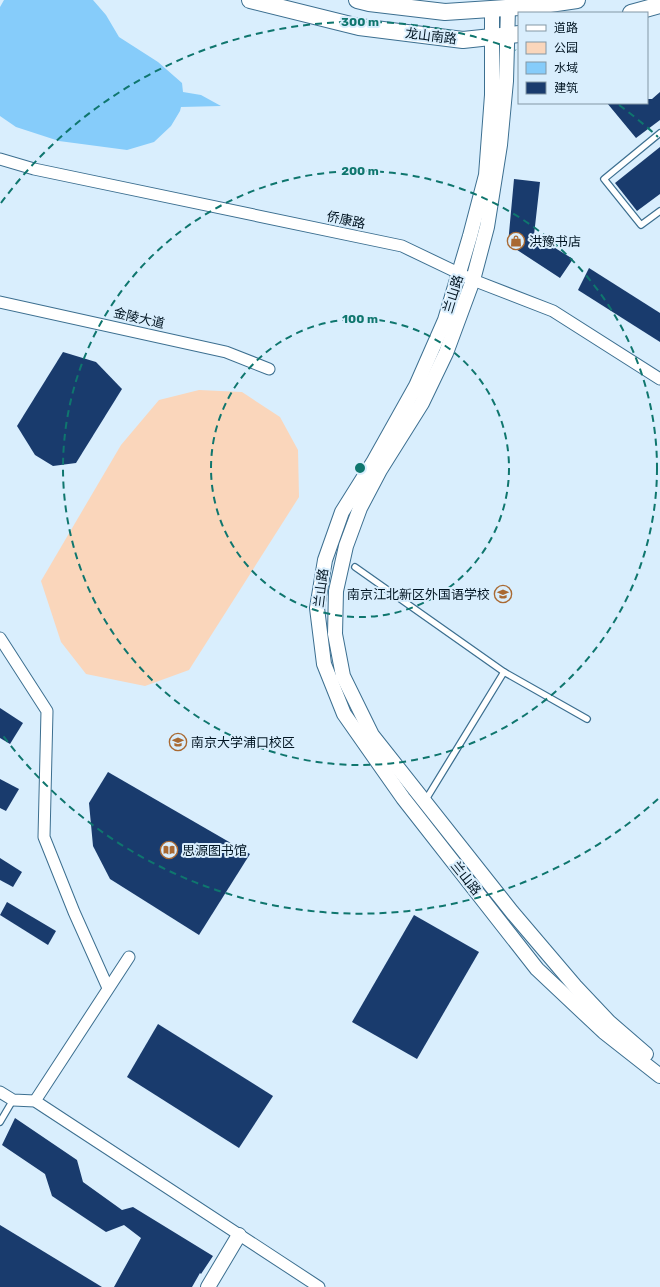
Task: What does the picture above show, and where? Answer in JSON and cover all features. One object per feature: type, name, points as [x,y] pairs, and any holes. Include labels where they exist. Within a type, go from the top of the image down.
[{"type":"main road","name":"龙山南路","points":[[250,0],[359,27],[463,40],[506,35]]},
{"type":"main road","name":"龙山南路","points":[[357,0],[369,3],[445,12],[536,6],[576,0]]},
{"type":"main road","points":[[634,12],[660,4]]},
{"type":"street","name":"兰山路","points":[[500,8],[506,35],[506,81],[500,145],[487,227],[473,280],[446,353],[422,403],[380,470],[360,508],[346,546],[336,591],[335,634],[343,676],[372,735],[512,912],[576,986],[609,1022],[660,1066]]},
{"type":"street","name":"兰山路","points":[[506,35],[492,95],[486,175],[470,236],[445,320],[416,386],[374,461],[342,512],[325,560],[317,608],[324,664],[344,714],[402,798],[537,969],[604,1032],[660,1076]]},
{"type":"street","name":"侨康路","points":[[0,159],[42,171],[402,246],[473,280],[553,311],[660,379]]},
{"type":"street","name":"金陵大道","points":[[0,302],[226,352],[269,369]]},
{"type":"street","points":[[0,638],[47,711],[44,837],[74,912],[108,988]]},
{"type":"street","points":[[35,1101],[129,957]]},
{"type":"street","points":[[0,1092],[13,1100],[35,1101],[319,1287]]},
{"type":"street","points":[[208,1287],[239,1235]]},
{"type":"lane","points":[[660,133],[604,179],[641,225],[660,211]]},
{"type":"lane","points":[[355,567],[504,672],[587,719]]},
{"type":"lane","points":[[425,802],[504,672]]},
{"type":"lane","points":[[0,1122],[13,1100]]},
{"type":"green space","points":[[199,390],[242,392],[280,417],[298,450],[299,497],[189,670],[145,686],[86,674],[61,642],[41,581],[121,445],[159,400]]},
{"type":"water","points":[[4,0],[93,0],[106,15],[119,37],[158,62],[182,83],[183,92],[201,95],[221,106],[181,107],[171,126],[154,142],[127,150],[59,141],[16,127],[0,116],[0,7]]},
{"type":"building","points":[[660,92],[660,120],[636,138],[608,104],[648,104],[648,99],[652,99]]},
{"type":"building","points":[[660,147],[660,194],[637,211],[615,183]]},
{"type":"building","points":[[514,179],[540,182],[534,235],[573,259],[560,278],[508,244]]},
{"type":"building","points":[[589,268],[660,313],[660,342],[578,290]]},
{"type":"building","points":[[63,352],[96,362],[122,389],[76,463],[53,466],[35,455],[17,426]]},
{"type":"building","points":[[0,708],[23,723],[10,744],[0,738]]},
{"type":"building","name":"思源图书馆","points":[[108,772],[250,854],[199,935],[110,879],[93,846],[89,803]]},
{"type":"building","points":[[0,779],[19,789],[6,811],[0,808]]},
{"type":"building","points":[[0,858],[22,872],[13,887],[0,880]]},
{"type":"building","points":[[7,902],[56,931],[48,945],[0,915]]},
{"type":"building","points":[[414,915],[479,952],[417,1059],[352,1022]]},
{"type":"building","points":[[158,1024],[273,1096],[239,1148],[127,1077]]},
{"type":"building","points":[[15,1118],[77,1160],[83,1182],[122,1210],[133,1207],[213,1256],[201,1274],[200,1273],[192,1287],[114,1287],[141,1238],[124,1225],[106,1232],[52,1196],[45,1174],[2,1145]]},
{"type":"building","points":[[0,1225],[102,1287],[0,1287]]},
{"type":"place","name":"洪豫书店","points":[[516,241]]},
{"type":"place","name":"南京江北新区外国语学校","points":[[503,594]]},
{"type":"place","name":"南京大学浦口校区","points":[[178,742]]},
{"type":"place","name":"思源图书馆","points":[[169,850]]}]
